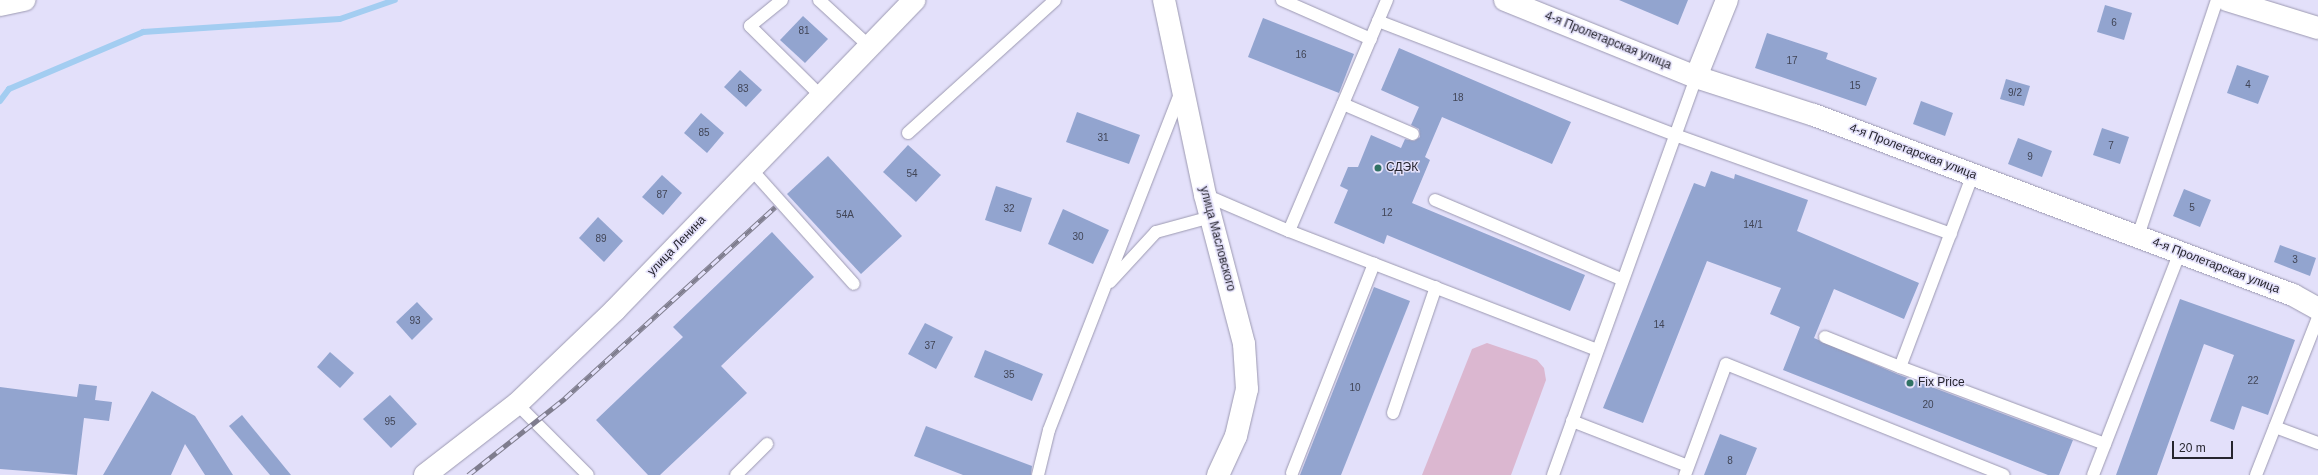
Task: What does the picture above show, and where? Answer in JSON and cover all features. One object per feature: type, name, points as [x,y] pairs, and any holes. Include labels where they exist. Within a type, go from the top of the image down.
[{"type":"street","points":[[0,5],[24,0]]},
{"type":"street","name":"улица Ленина","points":[[425,475],[517,404],[752,168],[914,0]]},
{"type":"street","name":"улица Масловского","points":[[1164,0],[1205,195],[1244,344],[1247,389],[1236,436],[1218,475]]},
{"type":"street","name":"4-я Пролетарская улица","points":[[1505,0],[1696,76],[1814,115],[2138,236],[2293,295],[2318,309]]},
{"type":"street","points":[[1696,76],[1727,0]]},
{"type":"street","points":[[2227,0],[2318,28]]},
{"type":"lane","points":[[782,0],[750,26],[821,96]]},
{"type":"lane","points":[[819,0],[869,46]]},
{"type":"lane","points":[[908,133],[1055,0]]},
{"type":"lane","points":[[1282,0],[1370,39]]},
{"type":"lane","points":[[1289,231],[1387,0]]},
{"type":"lane","points":[[2138,236],[2218,0]]},
{"type":"lane","points":[[1378,21],[1675,135],[1951,234]]},
{"type":"lane","points":[[1553,475],[1621,279],[1696,76]]},
{"type":"lane","points":[[1038,475],[1049,430],[1182,91]]},
{"type":"lane","points":[[1343,104],[1414,134]]},
{"type":"lane","points":[[752,168],[854,284]]},
{"type":"lane","points":[[1900,366],[1973,174]]},
{"type":"lane","points":[[1205,195],[1289,231],[1597,350]]},
{"type":"lane","points":[[1435,200],[1621,279]]},
{"type":"lane","points":[[1105,288],[1156,232],[1211,217]]},
{"type":"lane","points":[[2093,475],[2180,252]]},
{"type":"lane","points":[[1292,473],[1374,264]]},
{"type":"lane","points":[[1393,413],[1436,288]]},
{"type":"lane","points":[[2256,475],[2318,318]]},
{"type":"lane","points":[[1825,337],[2105,444]]},
{"type":"lane","points":[[1572,421],[1687,470],[1726,364],[2004,475]]},
{"type":"lane","points":[[517,404],[588,475]]},
{"type":"lane","points":[[2275,427],[2318,443]]},
{"type":"lane","points":[[736,475],[767,444]]},
{"type":"shaded area","points":[[1487,343],[1537,360],[1544,368],[1546,380],[1511,475],[1422,475],[1472,349]]},
{"type":"building","points":[[1619,0],[1688,0],[1678,25]]},
{"type":"building","points":[[2105,5],[2132,13],[2124,40],[2097,32]]},
{"type":"building","points":[[803,16],[828,39],[805,63],[780,40]]},
{"type":"building","points":[[1263,18],[1354,54],[1339,93],[1248,57]]},
{"type":"building","points":[[1767,33],[1828,53],[1826,59],[1877,78],[1866,106],[1755,68]]},
{"type":"building","points":[[1399,48],[1571,122],[1552,164],[1442,117],[1425,157],[1430,160],[1412,203],[1585,275],[1570,311],[1387,235],[1384,244],[1334,223],[1348,190],[1340,186],[1348,167],[1358,167],[1371,135],[1401,148],[1405,139],[1414,141],[1420,137],[1419,129],[1411,125],[1419,107],[1381,90]]},
{"type":"building","points":[[2237,65],[2269,76],[2258,104],[2227,93]]},
{"type":"building","points":[[740,70],[762,90],[746,107],[724,87]]},
{"type":"building","points":[[2006,79],[2030,86],[2024,106],[2000,99]]},
{"type":"building","points":[[1921,101],[1953,113],[1945,136],[1913,124]]},
{"type":"building","points":[[1077,112],[1140,135],[1129,164],[1066,142]]},
{"type":"building","points":[[701,113],[724,133],[707,153],[684,133]]},
{"type":"building","points":[[2102,128],[2129,137],[2120,164],[2093,155]]},
{"type":"building","points":[[2018,138],[2052,151],[2042,177],[2008,164]]},
{"type":"building","points":[[908,145],[941,175],[916,202],[883,172]]},
{"type":"building","points":[[828,156],[902,236],[861,274],[787,194]]},
{"type":"building","points":[[1711,171],[1734,179],[1735,174],[1808,200],[1797,231],[1919,283],[1904,319],[1834,289],[1814,338],[1897,374],[2073,440],[2059,475],[2048,475],[1783,370],[1800,327],[1770,314],[1781,288],[1707,261],[1643,423],[1603,408],[1694,183],[1705,187]]},
{"type":"building","points":[[662,175],[682,193],[663,215],[642,197]]},
{"type":"building","points":[[996,186],[1032,198],[1021,232],[985,220]]},
{"type":"building","points":[[2184,189],[2211,200],[2200,227],[2173,216]]},
{"type":"building","points":[[1063,209],[1109,230],[1093,264],[1048,244]]},
{"type":"building","points":[[598,217],[623,241],[604,262],[579,238]]},
{"type":"building","points":[[772,232],[814,277],[721,366],[747,393],[660,475],[648,475],[596,420],[683,337],[673,327]]},
{"type":"building","points":[[2280,245],[2316,258],[2310,276],[2274,262]]},
{"type":"building","points":[[1374,287],[1410,301],[1341,475],[1300,475]]},
{"type":"building","points":[[2180,299],[2295,340],[2268,415],[2242,406],[2234,430],[2210,421],[2234,355],[2204,344],[2157,475],[2116,475]]},
{"type":"building","points":[[417,302],[433,319],[412,340],[396,322]]},
{"type":"building","points":[[925,323],[953,337],[936,369],[908,354]]},
{"type":"building","points":[[985,350],[1043,374],[1032,401],[974,377]]},
{"type":"building","points":[[330,352],[354,373],[340,388],[317,367]]},
{"type":"building","points":[[79,384],[97,386],[95,400],[112,402],[109,421],[84,418],[77,475],[0,469],[0,387],[77,397]]},
{"type":"building","points":[[152,391],[195,416],[233,475],[205,475],[185,444],[171,475],[103,475]]},
{"type":"building","points":[[390,395],[417,424],[391,448],[363,419]]},
{"type":"building","points":[[242,415],[291,475],[270,475],[229,426]]},
{"type":"building","points":[[926,426],[1032,466],[1031,475],[963,475],[914,456]]},
{"type":"building","points":[[1720,434],[1757,448],[1746,475],[1704,475]]},
{"type":"waterway","points":[[0,101],[9,89],[143,32],[340,19],[395,0]]},
{"type":"railway","points":[[468,475],[565,398],[775,207]]},
{"type":"place","name":"СДЭК","points":[[1378,168]]},
{"type":"place","name":"Fix Price","points":[[1910,383]]}]
